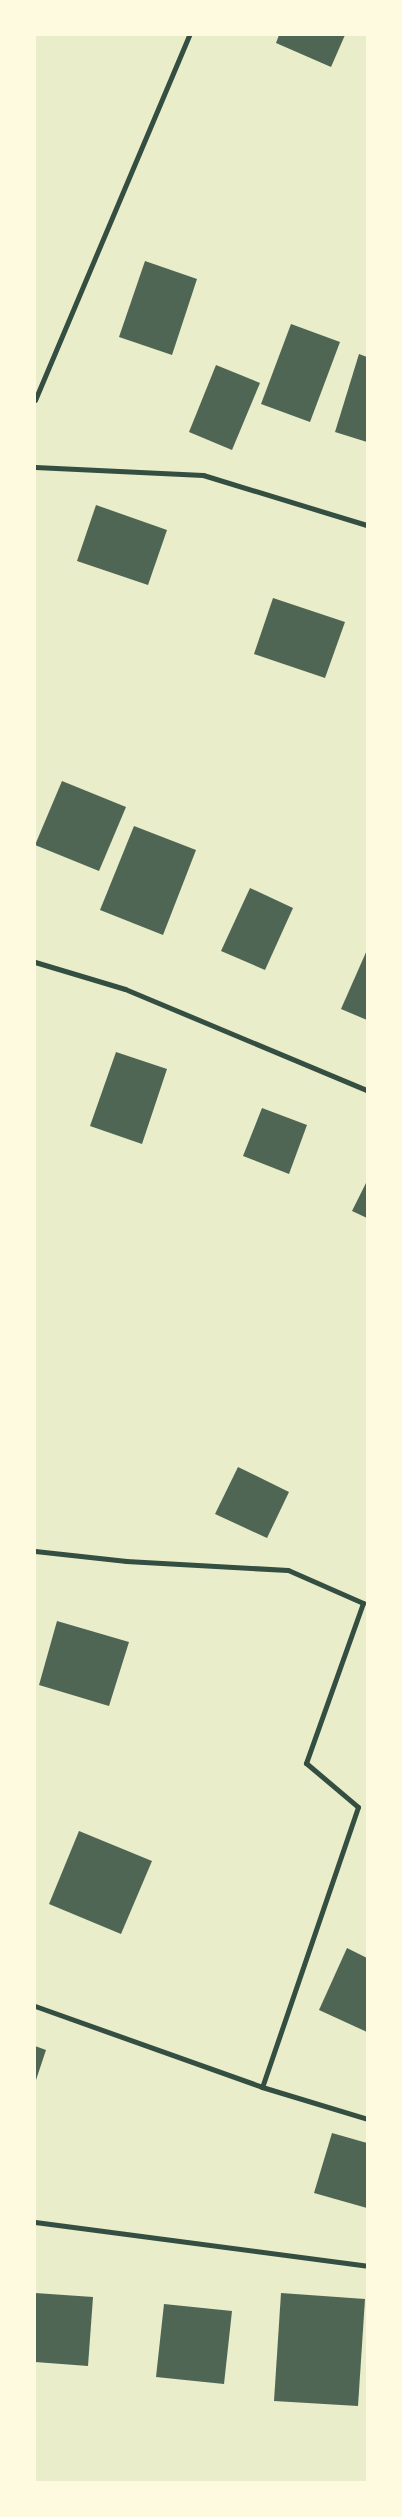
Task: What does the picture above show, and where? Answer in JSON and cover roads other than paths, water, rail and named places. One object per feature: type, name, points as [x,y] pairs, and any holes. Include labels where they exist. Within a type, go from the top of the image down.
[{"type":"street","points":[[35,400],[189,35]]},
{"type":"street","points":[[35,467],[203,475],[367,525]]},
{"type":"street","points":[[35,962],[125,989],[367,1090]]},
{"type":"street","points":[[35,1551],[126,1561],[288,1570],[363,1603],[306,1763],[358,1807],[262,2087]]},
{"type":"street","points":[[35,2006],[262,2087],[367,2119]]},
{"type":"street","points":[[35,2222],[367,2266]]}]
